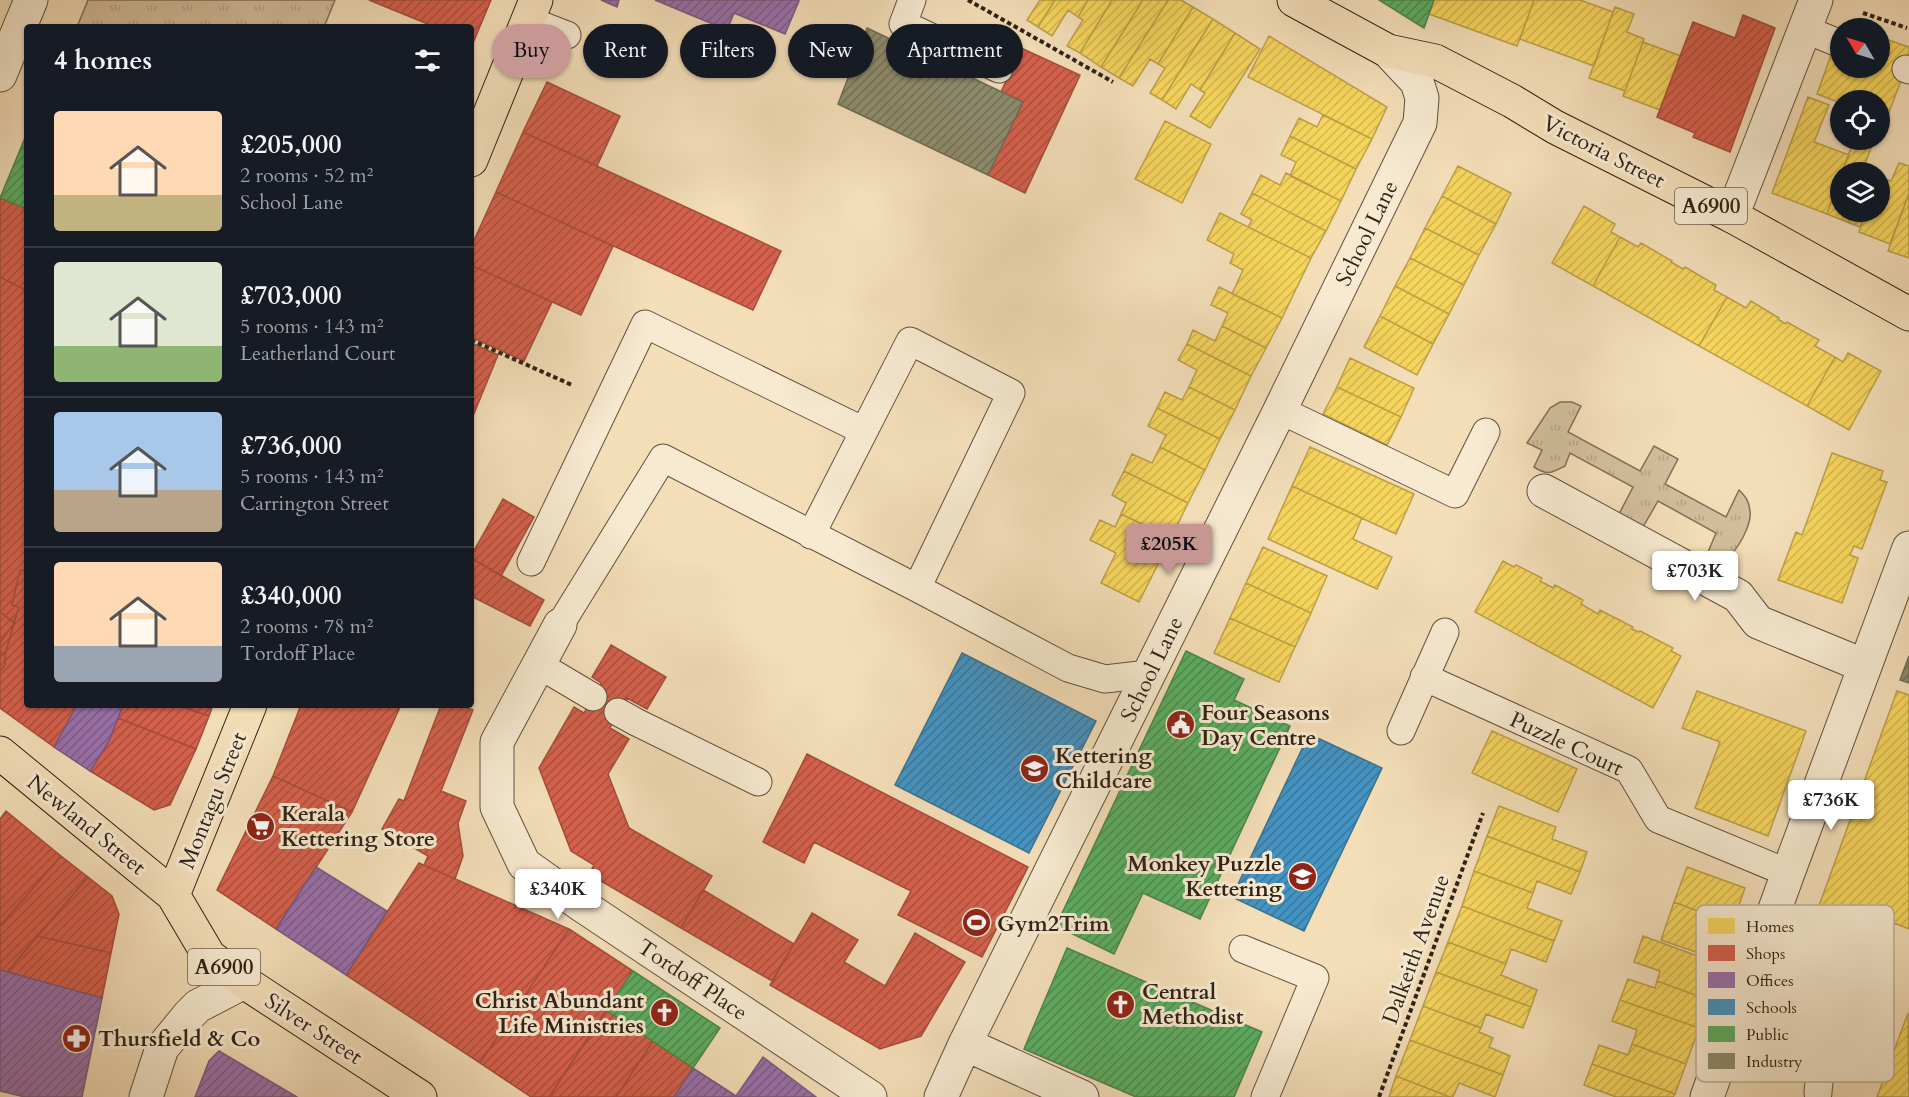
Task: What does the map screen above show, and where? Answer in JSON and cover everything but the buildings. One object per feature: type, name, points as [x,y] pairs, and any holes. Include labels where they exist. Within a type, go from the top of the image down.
[{"type":"main road","name":"Victoria Street","points":[[1294,0],[1388,51],[1435,61],[1556,127],[1732,216],[1909,314]]},
{"type":"main road","points":[[474,153],[532,10]]},
{"type":"main road","name":"Montagu Street","points":[[173,895],[249,708]]},
{"type":"main road","name":"Newland Street","points":[[0,753],[173,895]]},
{"type":"main road","name":"Silver Street","points":[[173,895],[209,956],[244,982],[420,1097]]},
{"type":"street","points":[[0,75],[31,0]]},
{"type":"street","points":[[1732,216],[1810,15]]},
{"type":"street","name":"School Lane","points":[[941,1097],[965,1044],[1420,123],[1422,98],[1417,82],[1388,51]]},
{"type":"street","points":[[1544,491],[1738,596],[1758,622],[1865,666]]},
{"type":"street","points":[[1776,905],[1909,548]]},
{"type":"street","name":"Tordoff Place","points":[[560,624],[497,742],[497,807],[524,864],[583,906],[870,1097]]},
{"type":"street","points":[[146,1097],[162,1048],[189,1015],[198,1006],[244,982]]},
{"type":"street","points":[[965,1044],[1082,1097]]},
{"type":"street","points":[[1707,1097],[1712,1082]]},
{"type":"lane","points":[[903,24],[912,0]]},
{"type":"lane","points":[[532,10],[552,24]]},
{"type":"lane","points":[[1810,15],[1830,36]]},
{"type":"lane","points":[[531,562],[645,324],[864,431]]},
{"type":"lane","points":[[811,535],[910,341],[1011,393],[917,588]]},
{"type":"lane","points":[[1280,410],[1455,494],[1486,432]]},
{"type":"lane","points":[[560,624],[663,458],[1068,668],[1105,680],[1148,674]]},
{"type":"lane","points":[[1401,731],[1445,632]]},
{"type":"lane","points":[[539,665],[593,697]]},
{"type":"lane","name":"Puzzle Court","points":[[1424,677],[1629,770],[1658,819],[1788,873]]},
{"type":"lane","points":[[618,712],[758,782]]},
{"type":"lane","points":[[1243,949],[1315,978],[1265,1097]]},
{"type":"lane","points":[[1818,1082],[1818,1093]]},
{"type":"path","points":[[968,0],[1113,82]]},
{"type":"path","points":[[1860,11],[1909,29]]},
{"type":"path","points":[[474,341],[567,383],[607,404]]},
{"type":"path","name":"Dalkeith Avenue","points":[[1379,1097],[1483,813]]},
{"type":"green space","points":[[88,0],[335,0],[325,24],[78,24]]},
{"type":"green space","points":[[1560,402],[1572,402],[1581,406],[1568,432],[1640,471],[1654,446],[1678,459],[1665,484],[1726,517],[1739,490],[1748,502],[1750,517],[1743,538],[1734,551],[1722,560],[1706,557],[1716,533],[1658,501],[1643,527],[1619,514],[1633,487],[1570,453],[1565,466],[1553,472],[1543,472],[1534,467],[1542,450],[1527,443],[1550,408]]},
{"type":"place","name":"Four Seasons Day Centre","points":[[1180,725]]},
{"type":"place","name":"Kettering Childcare","points":[[1034,768]]},
{"type":"place","name":"Kerala Kettering Store","points":[[260,826]]},
{"type":"place","name":"Monkey Puzzle Kettering","points":[[1303,876]]},
{"type":"place","name":"Gym2Trim","points":[[976,923]]},
{"type":"place","name":"Central Methodist","points":[[1121,1004]]},
{"type":"place","name":"Christ Abundant Life Ministries","points":[[665,1013]]},
{"type":"place","name":"Thursfield & Co","points":[[77,1038]]}]
